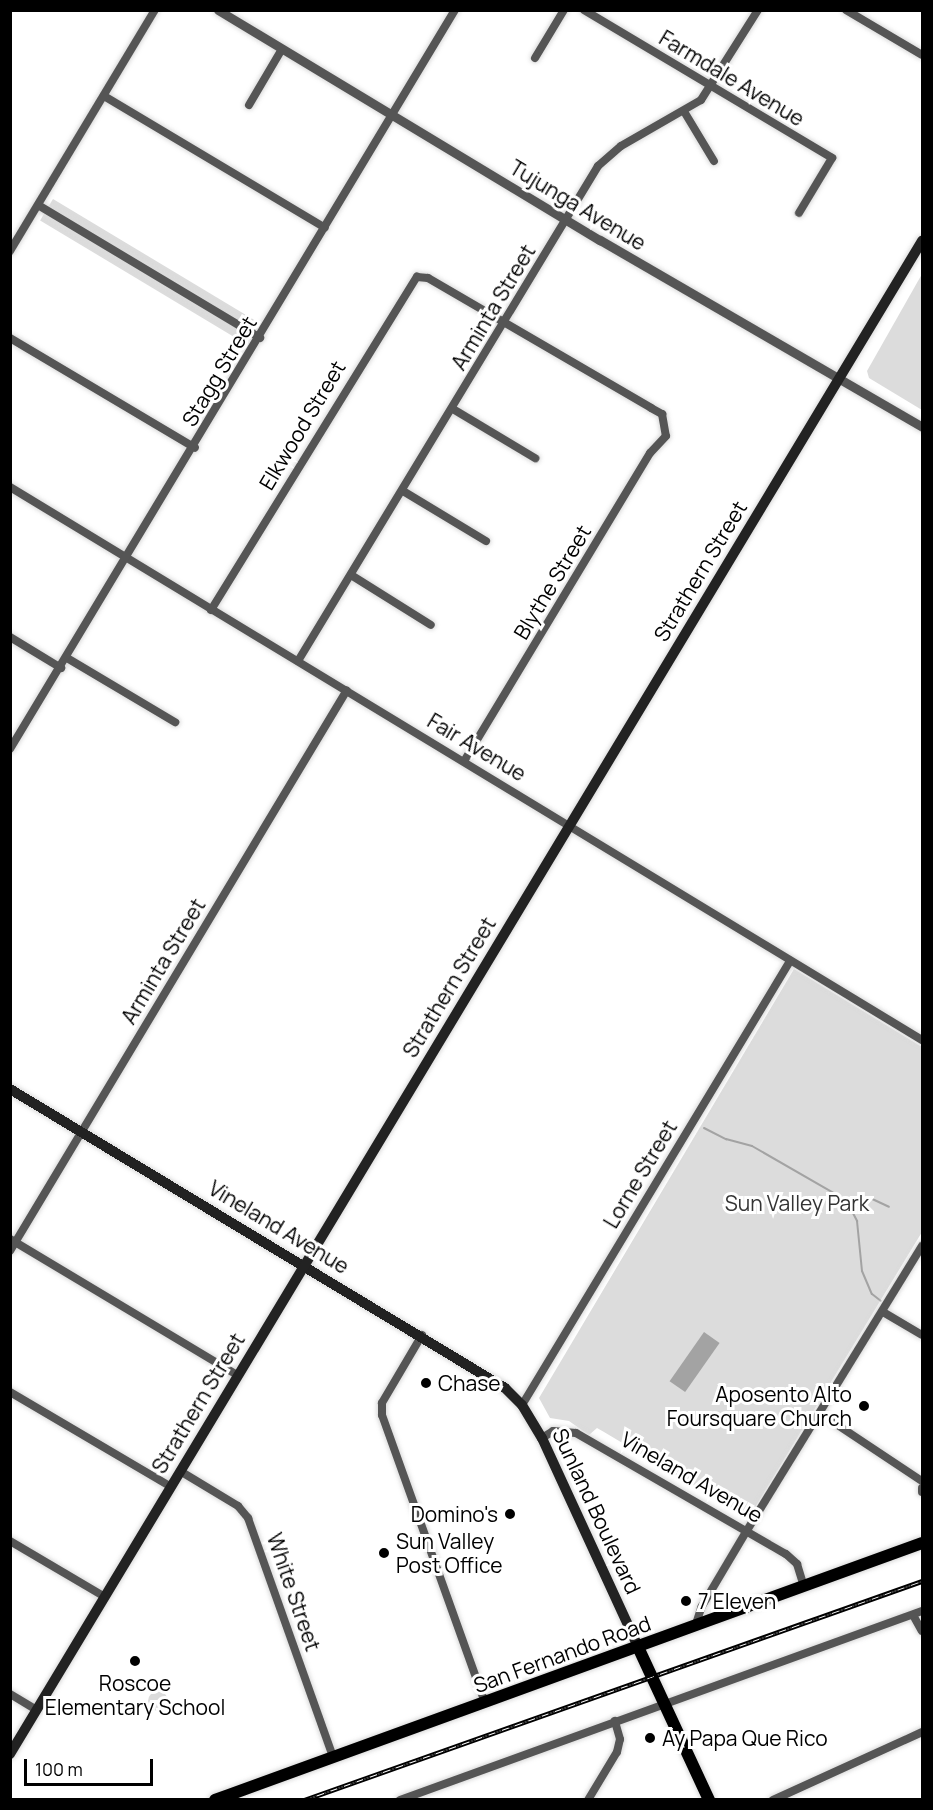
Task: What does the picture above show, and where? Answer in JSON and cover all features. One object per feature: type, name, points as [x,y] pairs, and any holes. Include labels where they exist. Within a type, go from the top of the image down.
[{"type":"main road","name":"Strathern Street","points":[[10,1754],[922,241]]},
{"type":"main road","name":"Vineland Avenue","points":[[10,1089],[494,1379],[522,1405]]},
{"type":"main road","name":"Sunland Boulevard","points":[[522,1405],[542,1438],[709,1800]]},
{"type":"main road","name":"San Fernando Road","points":[[215,1800],[922,1543]]},
{"type":"street","points":[[10,251],[155,10]]},
{"type":"street","name":"Tujunga Avenue","points":[[218,10],[566,220],[922,427]]},
{"type":"street","name":"Stagg Street","points":[[10,749],[195,448],[455,10]]},
{"type":"street","points":[[535,58],[564,10]]},
{"type":"street","name":"Farmdale Avenue","points":[[584,10],[832,158],[799,213]]},
{"type":"street","name":"Arminta Street","points":[[298,661],[453,409],[598,166],[610,154],[685,113],[712,87],[758,10]]},
{"type":"street","points":[[846,10],[922,55]]},
{"type":"street","points":[[249,105],[282,49]]},
{"type":"street","points":[[104,96],[325,228]]},
{"type":"street","points":[[685,113],[714,161]]},
{"type":"street","points":[[38,205],[260,338]]},
{"type":"street","name":"Elkwood Street","points":[[211,610],[403,295],[417,277],[434,282],[503,324]]},
{"type":"street","name":"Blythe Street","points":[[465,760],[650,453],[666,436],[666,424],[656,411],[503,324]]},
{"type":"street","points":[[10,339],[195,448]]},
{"type":"street","points":[[453,409],[535,458]]},
{"type":"street","name":"Fair Avenue","points":[[10,487],[211,610],[545,808],[568,828],[922,1040]]},
{"type":"street","points":[[403,491],[486,541]]},
{"type":"street","points":[[351,575],[431,625]]},
{"type":"street","points":[[10,637],[61,668]]},
{"type":"street","points":[[67,658],[175,722]]},
{"type":"street","name":"Arminta Street","points":[[10,1251],[13,1240],[82,1132],[347,690]]},
{"type":"street","name":"Lorne Street","points":[[522,1405],[790,961]]},
{"type":"street","points":[[13,1240],[237,1375]]},
{"type":"street","points":[[695,1627],[702,1606],[746,1532],[884,1312],[922,1246]]},
{"type":"street","points":[[884,1312],[922,1335]]},
{"type":"street","points":[[422,1335],[382,1403],[382,1415],[485,1702]]},
{"type":"street","points":[[10,1392],[171,1487]]},
{"type":"street","points":[[821,1414],[922,1481]]},
{"type":"street","name":"Vineland Avenue","points":[[542,1438],[553,1431],[576,1433],[791,1558],[804,1587]]},
{"type":"street","name":"White Street","points":[[180,1471],[238,1506],[248,1518],[333,1757]]},
{"type":"street","points":[[10,1541],[105,1597]]},
{"type":"street","points":[[400,1800],[663,1702],[922,1611]]},
{"type":"street","points":[[913,1615],[922,1631]]},
{"type":"street","points":[[10,1694],[37,1710]]},
{"type":"street","points":[[588,1800],[616,1752],[620,1739],[615,1721]]},
{"type":"street","points":[[773,1800],[922,1732]]},
{"type":"green space","points":[[53,199],[257,322],[244,343],[40,220]]},
{"type":"green space","points":[[922,274],[922,410],[869,378],[867,371]]},
{"type":"green space","name":"Sun Valley Park","points":[[794,969],[922,1047],[922,1232],[754,1509],[740,1513],[597,1428],[589,1435],[569,1421],[550,1418],[539,1398]]},
{"type":"green space","points":[[154,1691],[162,1691],[168,1697],[168,1705],[162,1711],[154,1711],[148,1705],[148,1697]]},
{"type":"shaded area","points":[[704,1332],[720,1343],[685,1392],[670,1381]]},
{"type":"waterway","points":[[704,1128],[726,1139],[752,1146],[846,1200],[857,1221],[862,1271],[872,1294],[881,1301]]},
{"type":"waterway","points":[[851,1205],[868,1197],[889,1207]]},
{"type":"railway","points":[[304,1800],[922,1581]]},
{"type":"place","name":"Chase","points":[[426,1383]]},
{"type":"place","name":"Aposento Alto Foursquare Church","points":[[864,1406]]},
{"type":"place","name":"Domino's","points":[[510,1514]]},
{"type":"place","name":"Sun Valley Post Office","points":[[384,1553]]},
{"type":"place","name":"7 Eleven","points":[[686,1601]]},
{"type":"place","name":"Roscoe Elementary School","points":[[135,1661]]},
{"type":"place","name":"Ay Papa Que Rico","points":[[650,1738]]}]
